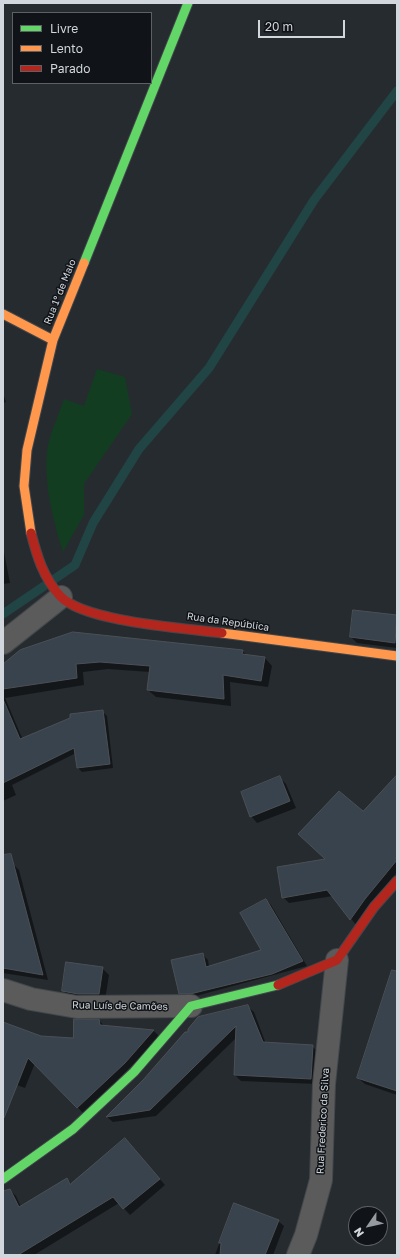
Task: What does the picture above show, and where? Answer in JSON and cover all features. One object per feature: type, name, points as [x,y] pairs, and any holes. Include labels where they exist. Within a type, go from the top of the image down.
[{"type":"street","name":"Rua 1º de Maio","points":[[60,596],[47,579],[37,557],[29,525],[24,486],[27,450],[53,340],[188,3]]},
{"type":"street","points":[[3,314],[53,340]]},
{"type":"street","points":[[3,643],[60,596]]},
{"type":"street","name":"Rua da República","points":[[60,596],[87,612],[111,618],[397,656]]},
{"type":"street","points":[[3,1179],[73,1130],[134,1072],[191,1006],[276,986],[337,960],[374,907],[397,881]]},
{"type":"street","name":"Rua Frederico da Silva","points":[[298,1255],[306,1235],[321,1180],[324,1084],[337,960]]},
{"type":"street","name":"Rua Luís de Camões","points":[[3,990],[31,999],[77,1007],[191,1006]]},
{"type":"green space","points":[[97,369],[125,377],[132,414],[84,484],[84,515],[63,552],[48,490],[46,465],[48,446],[64,399],[84,406]]},
{"type":"building","points":[[353,610],[397,615],[395,643],[350,637]]},
{"type":"building","points":[[73,632],[243,650],[242,654],[265,657],[261,681],[223,675],[224,699],[147,690],[150,666],[100,662],[76,664],[77,678],[3,689],[3,664],[20,650]]},
{"type":"building","points":[[3,699],[20,739],[70,718],[70,714],[103,710],[110,764],[77,768],[74,748],[3,783]]},
{"type":"building","points":[[397,775],[397,860],[350,920],[327,890],[282,898],[277,867],[325,859],[298,834],[339,791],[363,811]]},
{"type":"building","points":[[280,776],[290,801],[250,817],[241,792]]},
{"type":"building","points":[[11,854],[43,975],[3,968],[3,855]]},
{"type":"building","points":[[266,899],[303,961],[272,974],[190,994],[179,994],[171,960],[203,953],[206,967],[261,950],[240,913]]},
{"type":"building","points":[[66,962],[103,967],[99,994],[78,994],[62,991]]},
{"type":"building","points":[[392,970],[397,971],[397,1091],[357,1078]]},
{"type":"building","points":[[248,1005],[263,1042],[313,1045],[311,1079],[234,1075],[236,1026],[150,1110],[106,1117],[143,1080],[185,1032],[188,1032],[188,1029],[198,1017]]},
{"type":"building","points":[[74,1019],[99,1019],[100,1025],[154,1030],[125,1063],[77,1108],[28,1058],[3,1118],[3,1022],[41,1036],[73,1038]]},
{"type":"building","points":[[125,1138],[160,1179],[123,1209],[113,1197],[18,1255],[3,1255],[3,1191],[10,1189],[19,1207],[67,1178],[70,1184]]},
{"type":"building","points":[[234,1203],[279,1220],[265,1255],[220,1255],[221,1243],[219,1243]]},
{"type":"waterway","points":[[3,614],[75,565],[93,523],[139,449],[209,368],[314,200],[397,91]]},
{"type":"traffic: fast","points":[[84,263],[188,3]]},
{"type":"traffic: fast","points":[[3,1179],[73,1129],[134,1072],[191,1006],[278,985]]},
{"type":"traffic: slow","points":[[31,533],[24,486],[27,450],[53,340],[84,263]]},
{"type":"traffic: slow","points":[[3,314],[53,340]]},
{"type":"traffic: slow","points":[[222,633],[397,656]]},
{"type":"traffic: jam","points":[[31,533],[38,558],[45,574],[60,596],[72,605],[112,618],[161,626],[222,633]]},
{"type":"traffic: jam","points":[[278,985],[337,960],[374,907],[397,881]]}]
